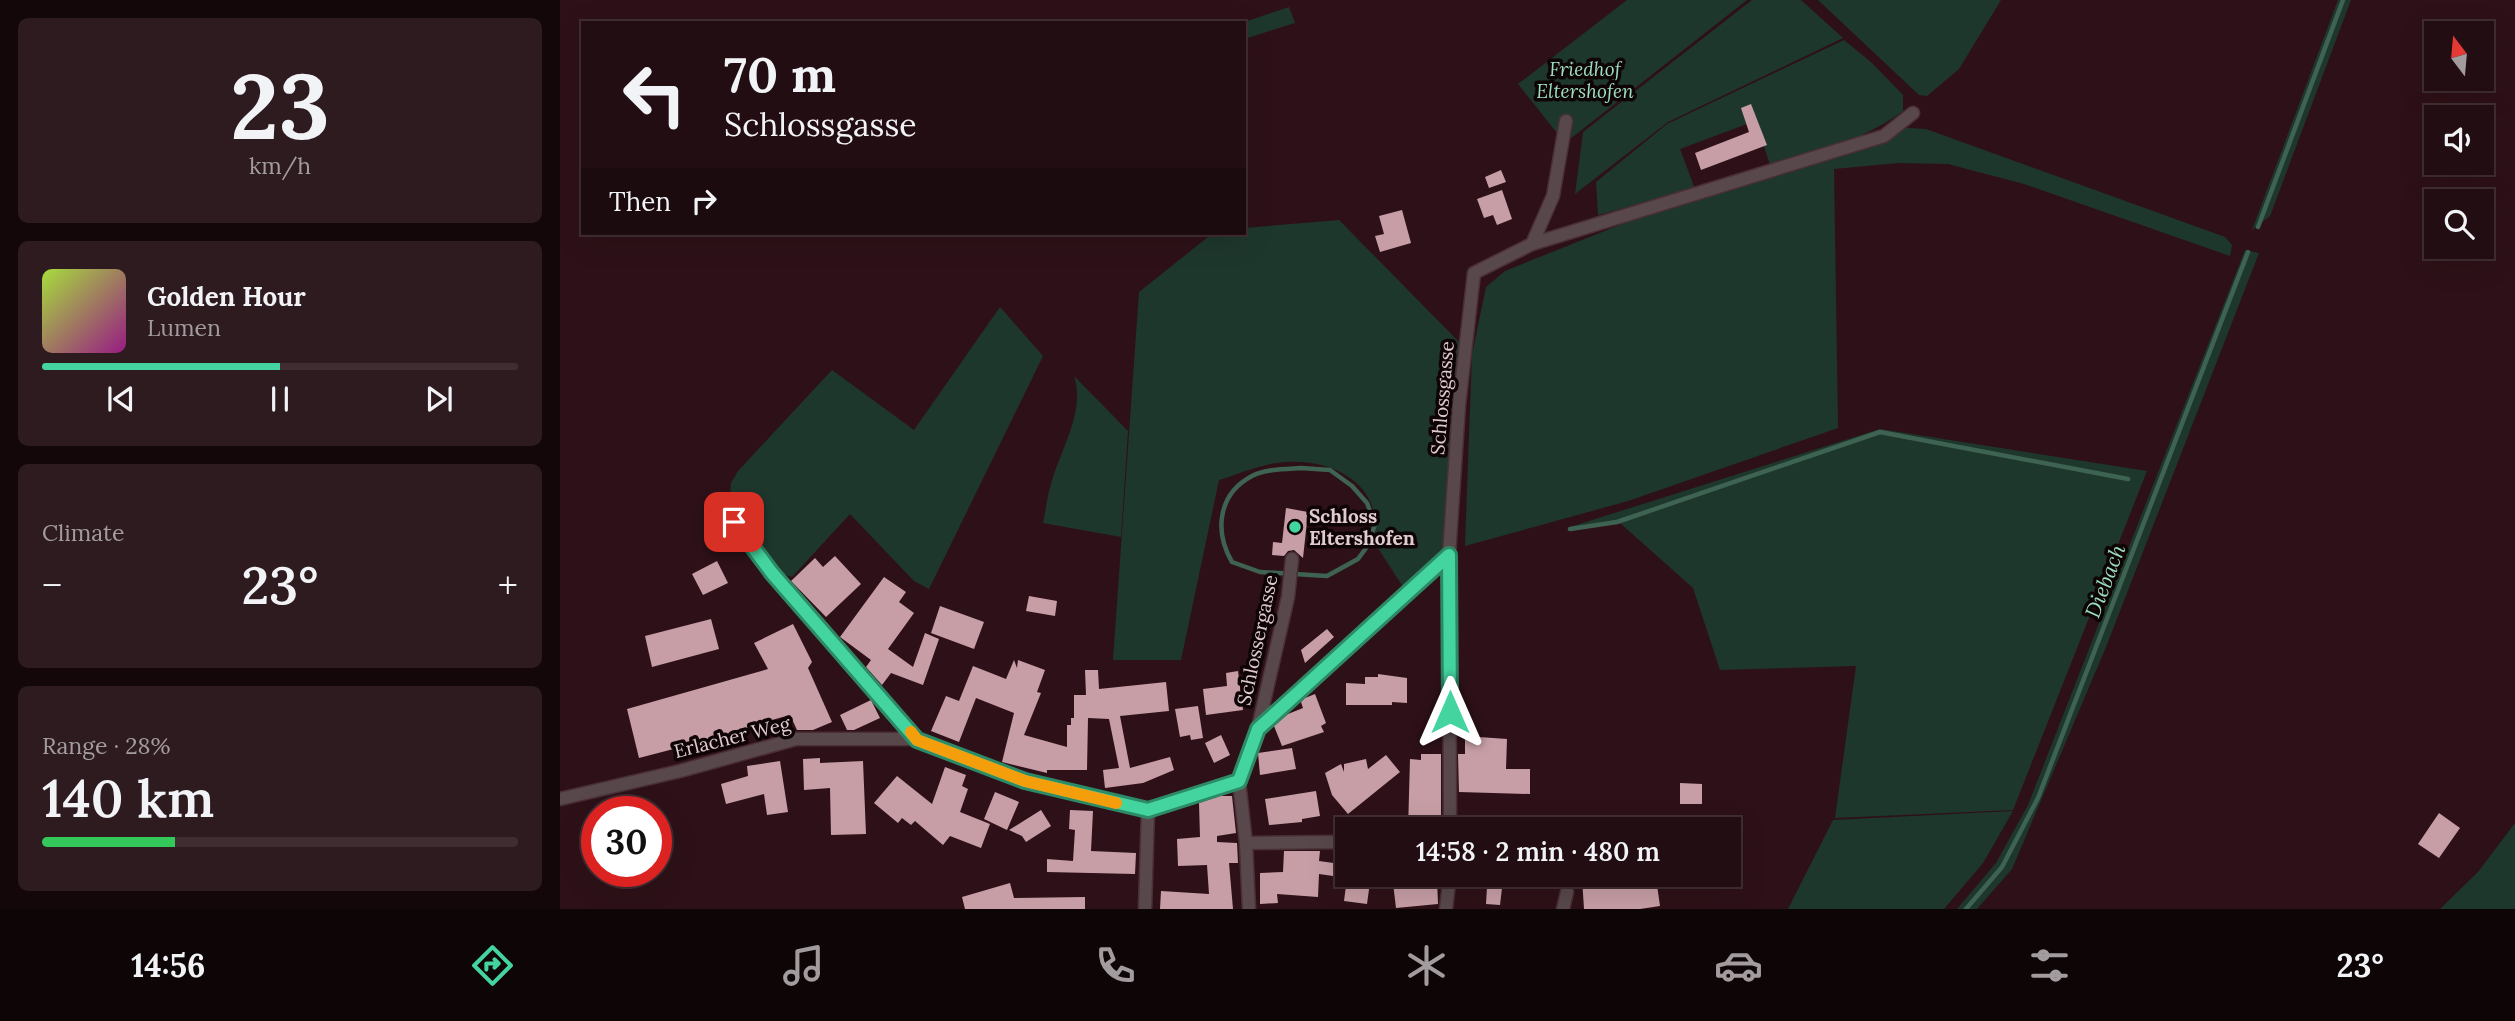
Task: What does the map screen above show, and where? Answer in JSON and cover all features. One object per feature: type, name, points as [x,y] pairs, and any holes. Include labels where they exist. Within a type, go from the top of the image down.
[{"type":"street","name":"Schlossgasse","points":[[1449,555],[1459,405],[1474,274],[1532,244],[1884,136],[1913,113]]},
{"type":"street","points":[[1532,244],[1553,196],[1566,121]]},
{"type":"street","points":[[734,522],[772,573],[917,740],[1025,781],[1148,810],[1239,781]]},
{"type":"street","points":[[1249,909],[1246,843],[1239,781],[1258,729],[1449,555]]},
{"type":"street","points":[[1449,555],[1450,817]]},
{"type":"street","name":"Schlossergasse","points":[[1258,729],[1288,597],[1292,564]]},
{"type":"street","name":"Erlacher Weg","points":[[560,799],[680,771],[796,739],[917,740]]},
{"type":"street","points":[[1145,909],[1148,810]]},
{"type":"street","points":[[1246,843],[1335,843]]},
{"type":"street","points":[[1446,887],[1446,909]]},
{"type":"street","points":[[1563,909],[1567,892]]},
{"type":"green space","name":"Friedhof Eltershofen","points":[[1627,0],[1747,0],[1565,143],[1518,84]]},
{"type":"green space","points":[[1752,0],[1801,0],[1843,38],[1668,122],[1575,194],[1583,132]]},
{"type":"green space","points":[[1818,0],[2001,0],[1959,69],[1927,96],[1919,95]]},
{"type":"green space","points":[[2338,0],[2351,0],[2270,216],[2252,230]]},
{"type":"green space","points":[[1289,7],[1295,23],[1246,38],[1246,21]]},
{"type":"green space","points":[[1844,40],[1872,63],[1903,95],[1903,111],[1856,138],[1771,167],[1755,121],[1680,149],[1695,189],[1598,215],[1596,182],[1667,124]]},
{"type":"green space","points":[[1907,128],[1926,129],[2225,237],[2232,245],[2230,256],[2024,184],[1948,164],[1898,163],[1834,169],[1838,428],[1628,501],[1465,546],[1472,355],[1486,287],[1505,271],[1632,220],[1833,157]]},
{"type":"green space","points":[[1339,220],[1465,348],[1449,555],[1407,593],[1374,542],[1375,521],[1371,503],[1362,489],[1349,477],[1333,469],[1296,462],[1255,468],[1219,480],[1181,660],[1113,660],[1139,292],[1210,235],[1246,235],[1246,228]]},
{"type":"green space","points":[[2245,250],[2259,253],[2106,647],[2012,869],[1977,909],[1957,909],[1996,863],[2028,805]]},
{"type":"green space","points":[[1000,307],[1043,356],[929,589],[914,581],[850,514],[792,577],[776,572],[734,509],[730,496],[731,483],[738,471],[832,370],[914,430]]},
{"type":"green space","points":[[1074,376],[1128,431],[1121,537],[1043,523],[1051,484],[1077,403]]},
{"type":"green space","points":[[1880,429],[2147,471],[2013,810],[1835,818],[1856,666],[1720,670],[1693,588],[1620,523],[1567,528]]},
{"type":"green space","points":[[2013,811],[1983,863],[1944,909],[1788,909],[1833,820]]},
{"type":"green space","points":[[2515,823],[2515,909],[2440,909],[2478,872]]},
{"type":"building","points":[[1751,104],[1767,145],[1701,170],[1695,153],[1749,132],[1741,108]]},
{"type":"building","points":[[1501,170],[1506,182],[1489,188],[1485,177]]},
{"type":"building","points":[[1502,190],[1512,219],[1497,225],[1493,215],[1484,218],[1477,199]]},
{"type":"building","points":[[1402,210],[1411,243],[1380,252],[1375,236],[1384,234],[1379,216]]},
{"type":"building","name":"Schloss Eltershofen","points":[[1286,508],[1308,512],[1303,558],[1294,550],[1288,551],[1284,556],[1272,555],[1273,542],[1282,543]]},
{"type":"building","points":[[835,556],[861,584],[826,617],[791,581],[815,558],[823,567]]},
{"type":"building","points":[[717,561],[728,583],[703,595],[692,574]]},
{"type":"building","points":[[884,577],[906,592],[899,602],[914,613],[888,649],[913,667],[925,633],[939,639],[923,685],[891,673],[882,685],[866,667],[871,660],[840,637]]},
{"type":"building","points":[[1029,596],[1057,601],[1055,616],[1026,611]]},
{"type":"building","points":[[940,606],[984,622],[974,649],[931,633]]},
{"type":"building","points":[[711,619],[719,649],[652,667],[645,636]]},
{"type":"building","points":[[793,624],[812,662],[808,668],[832,722],[813,730],[797,730],[790,715],[757,724],[758,727],[639,758],[627,709],[768,669],[754,643]]},
{"type":"building","points":[[1327,629],[1334,637],[1305,663],[1301,650]]},
{"type":"building","points":[[1014,660],[1017,668],[1018,660],[1045,670],[1037,692],[1041,693],[1024,735],[1067,747],[1067,725],[1071,725],[1071,718],[1074,718],[1074,695],[1086,695],[1085,670],[1098,670],[1099,689],[1166,682],[1169,711],[1120,716],[1130,768],[1170,757],[1174,770],[1143,783],[1105,788],[1103,770],[1119,768],[1109,719],[1088,718],[1087,770],[1047,770],[1047,773],[1002,762],[1014,713],[976,698],[959,742],[931,731],[946,696],[959,701],[973,666],[1006,679]]},
{"type":"building","points":[[1238,671],[1243,710],[1206,715],[1203,689],[1227,686],[1226,673]]},
{"type":"building","points":[[1378,674],[1407,678],[1407,703],[1346,705],[1346,683],[1365,684],[1365,677],[1378,677]]},
{"type":"building","points":[[1315,694],[1326,723],[1321,726],[1324,732],[1282,746],[1274,726],[1288,714],[1303,708],[1301,702]]},
{"type":"building","points":[[871,700],[880,718],[854,730],[847,730],[840,715]]},
{"type":"building","points":[[1198,706],[1203,738],[1191,740],[1190,735],[1180,737],[1175,709]]},
{"type":"building","points":[[1221,735],[1230,755],[1214,763],[1205,743]]},
{"type":"building","points":[[1465,736],[1507,739],[1506,769],[1530,769],[1530,794],[1459,792],[1458,754],[1465,754]]},
{"type":"building","points":[[1292,748],[1296,769],[1260,775],[1258,753]]},
{"type":"building","points":[[1421,754],[1441,754],[1441,817],[1408,817],[1410,759],[1421,760]]},
{"type":"building","points":[[1386,755],[1400,772],[1348,814],[1332,795],[1325,773],[1341,764],[1344,772],[1344,764],[1366,759],[1368,769]]},
{"type":"building","points":[[820,758],[820,763],[863,761],[866,834],[831,835],[830,788],[804,790],[803,759]]},
{"type":"building","points":[[780,761],[788,812],[767,815],[764,794],[726,804],[721,784],[748,776],[747,766]]},
{"type":"building","points":[[945,767],[966,775],[962,786],[968,789],[960,812],[990,824],[981,848],[950,836],[943,845],[915,821],[911,825],[902,818],[898,823],[874,803],[897,776],[932,804]]},
{"type":"building","points":[[1680,783],[1702,784],[1702,804],[1680,804]]},
{"type":"building","points":[[1316,791],[1320,816],[1302,819],[1302,822],[1269,825],[1265,799]]},
{"type":"building","points":[[995,792],[1019,802],[1007,830],[984,819]]},
{"type":"building","points":[[1220,796],[1232,796],[1236,833],[1217,836],[1217,842],[1237,843],[1238,863],[1229,863],[1233,909],[1160,909],[1161,891],[1209,894],[1207,865],[1178,866],[1177,839],[1200,837],[1199,803]]},
{"type":"building","points":[[1041,810],[1051,826],[1026,842],[1022,836],[1009,830]]},
{"type":"building","points":[[1070,810],[1093,811],[1091,851],[1136,853],[1135,874],[1047,872],[1047,859],[1073,861],[1075,830],[1069,829]]},
{"type":"building","points":[[2439,813],[2460,828],[2439,858],[2418,844]]},
{"type":"building","points":[[1284,851],[1320,851],[1319,861],[1335,863],[1335,876],[1319,874],[1318,897],[1277,894],[1278,903],[1260,904],[1260,873],[1283,872]]},
{"type":"building","points":[[1010,883],[1014,898],[1085,897],[1085,909],[965,909],[962,897]]},
{"type":"building","points":[[1346,887],[1369,887],[1367,904],[1344,901]]},
{"type":"building","points":[[1393,887],[1437,887],[1438,904],[1396,908]]},
{"type":"building","points":[[1487,887],[1502,888],[1500,905],[1486,904]]},
{"type":"building","points":[[1583,887],[1657,887],[1660,906],[1640,909],[1584,909]]},
{"type":"waterway","name":"Diebach","points":[[2258,227],[2343,0]]},
{"type":"waterway","name":"Diebach","points":[[1966,909],[2002,867],[2038,798],[2248,252]]},
{"type":"waterway","points":[[1570,529],[1617,522],[1880,432],[2128,479]]},
{"type":"waterway","points":[[1301,468],[1330,470],[1352,486],[1367,503],[1375,524],[1369,544],[1358,559],[1327,576],[1260,572],[1232,562],[1226,550],[1221,526],[1222,514],[1232,493],[1257,474],[1301,468]]},
{"type":"slow traffic","points":[[911,732],[917,740],[1025,781],[1116,803]]},
{"type":"place","name":"Schloss Eltershofen","points":[[1295,527]]},
{"type":"route","points":[[734,522],[772,573],[917,740],[1025,781],[1148,810],[1239,781],[1258,729],[1449,555],[1450,712]]}]
